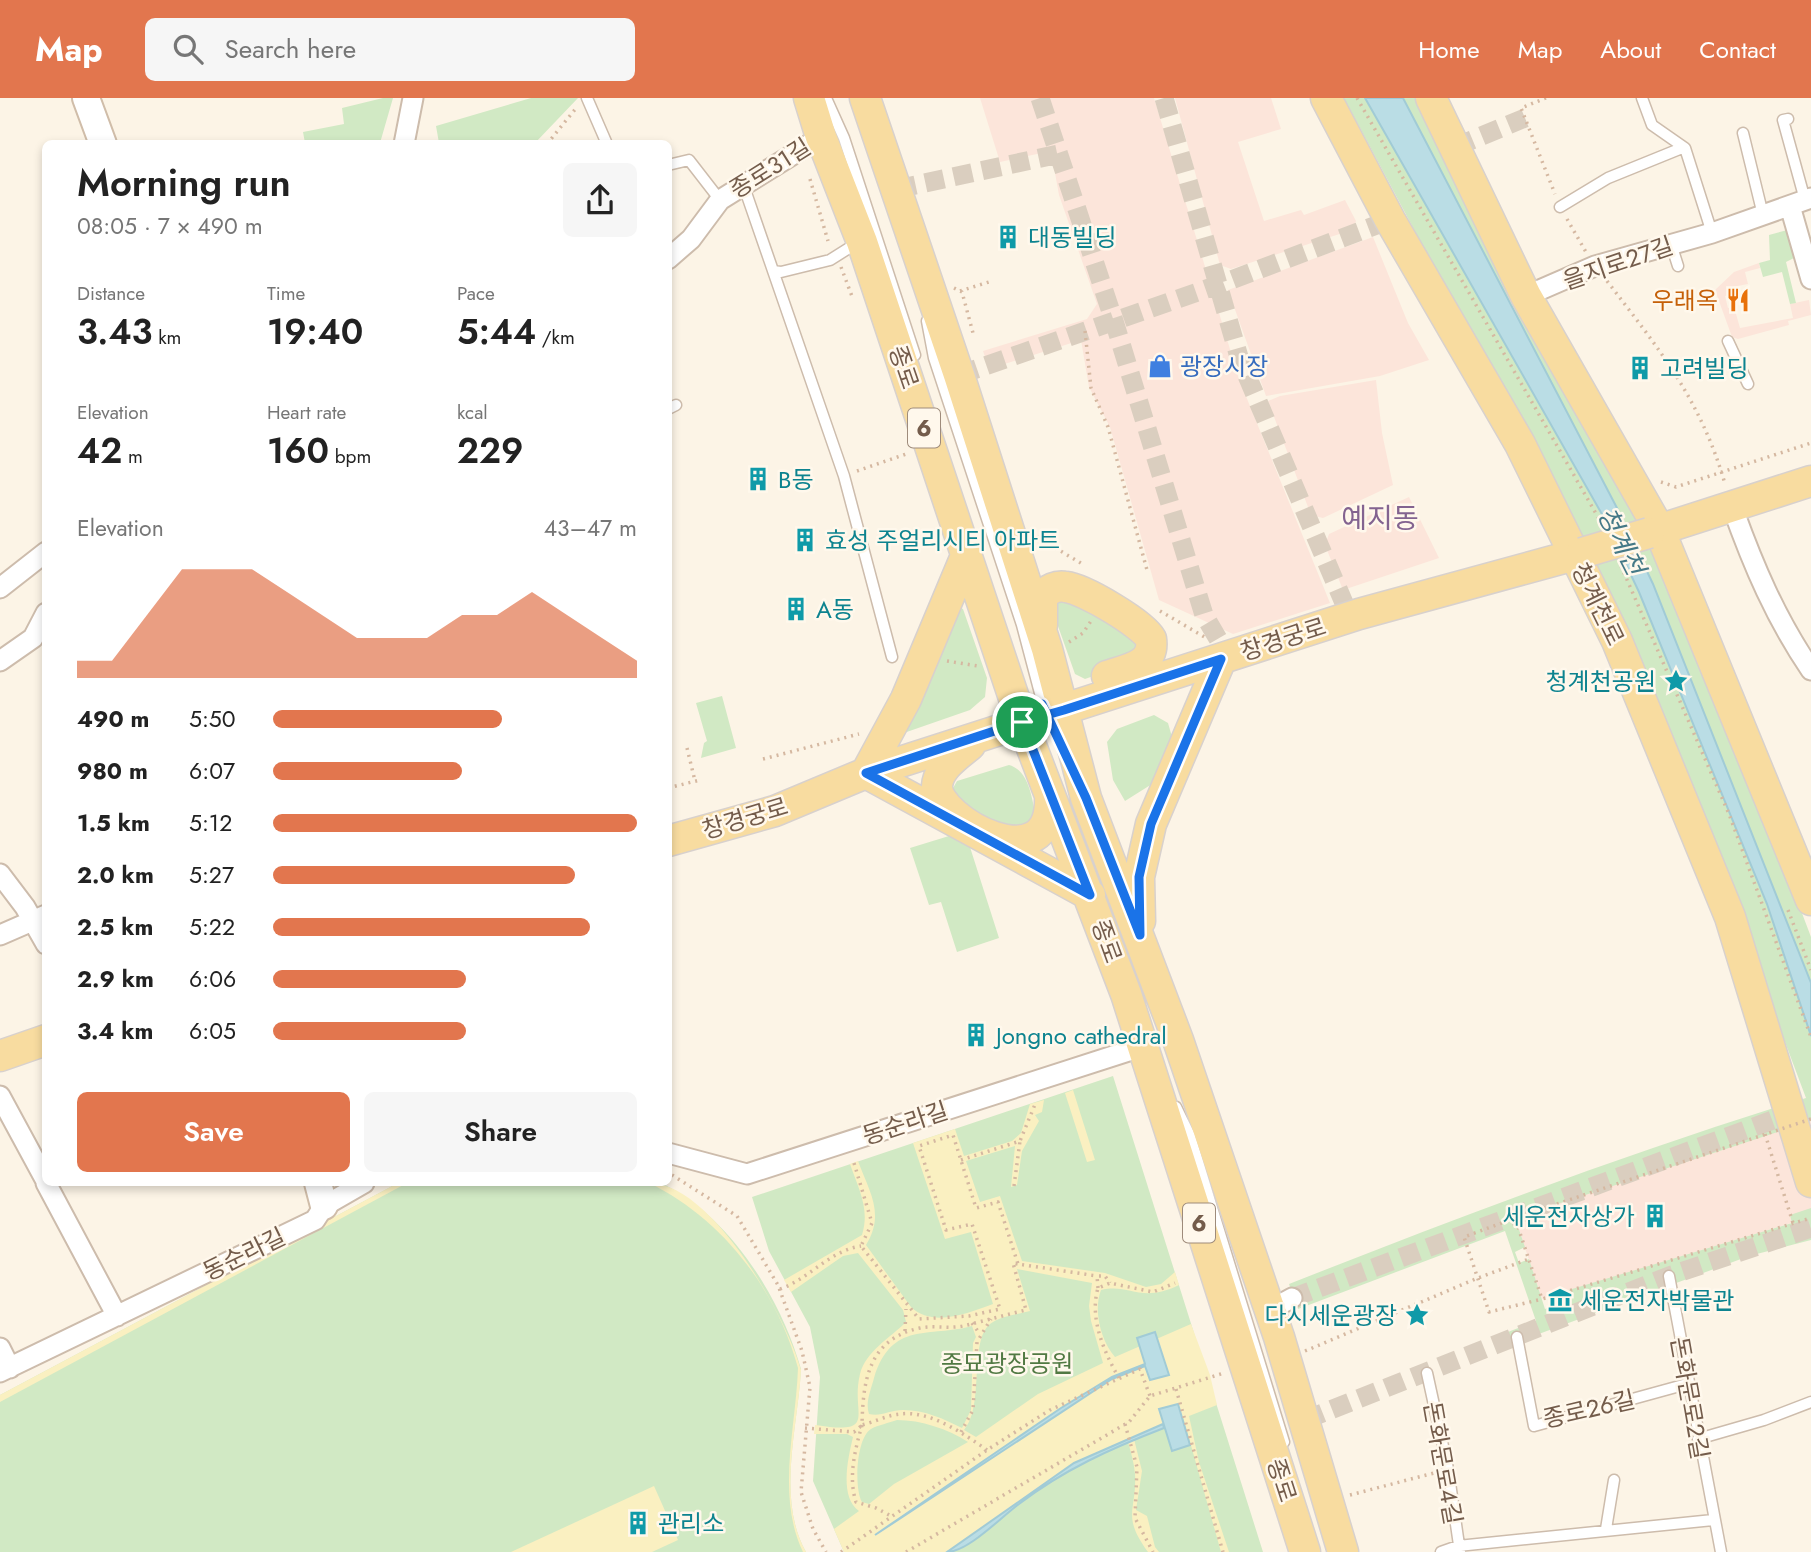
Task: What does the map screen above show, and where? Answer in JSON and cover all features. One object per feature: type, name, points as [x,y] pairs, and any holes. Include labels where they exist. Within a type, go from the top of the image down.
[{"type":"main road","name":"종로","points":[[809,98],[812,142],[862,242],[926,464],[966,556],[1049,716],[1086,798],[1140,935],[1274,1311],[1343,1552]]},
{"type":"main road","name":"종로","points":[[865,98],[907,218],[1047,649],[1050,795],[1126,994],[1306,1552]]},
{"type":"main road","name":"청계천로","points":[[1326,98],[1390,220],[1520,444],[1578,554],[1617,641],[1730,917],[1811,1182]]},
{"type":"main road","points":[[1431,98],[1526,296],[1654,531],[1811,900]]},
{"type":"main road","points":[[1654,531],[1811,481]]},
{"type":"main road","name":"창경궁로","points":[[672,840],[775,811],[866,773],[1049,716],[1217,651],[1654,531]]},
{"type":"main road","points":[[966,556],[906,699],[866,773],[1090,895]]},
{"type":"main road","points":[[1047,649],[1040,610],[1045,592],[1064,586],[1097,600],[1148,633],[1152,646],[1150,656],[1142,664],[1049,716]]},
{"type":"main road","points":[[1140,935],[1139,877],[1148,834],[1217,651]]},
{"type":"main road","points":[[981,736],[941,773],[937,786],[940,798],[952,814],[1000,839],[1018,842],[1038,834],[1045,825],[1049,816],[1050,795]]},
{"type":"main road","points":[[0,1056],[42,1041]]},
{"type":"street","points":[[86,98],[102,140]]},
{"type":"street","points":[[405,140],[413,98]]},
{"type":"street","name":"종로31길","points":[[672,256],[691,239],[720,200],[812,142]]},
{"type":"street","points":[[1802,201],[1811,279]]},
{"type":"street","name":"을지로27길","points":[[1526,296],[1595,266],[1712,233],[1802,201]]},
{"type":"street","points":[[1731,506],[1770,601],[1786,633],[1811,670]]},
{"type":"street","points":[[0,588],[42,555]]},
{"type":"street","points":[[0,661],[33,638],[42,621]]},
{"type":"street","points":[[0,874],[39,918],[0,935]]},
{"type":"street","name":"동순라길","points":[[672,1154],[747,1174],[1141,1047]]},
{"type":"street","points":[[0,1096],[42,1175]]},
{"type":"street","points":[[48,1186],[117,1316]]},
{"type":"street","name":"동순라길","points":[[0,1348],[5,1370],[314,1220],[321,1195],[353,1186]]},
{"type":"lane","points":[[585,98],[605,140]]},
{"type":"lane","points":[[826,98],[844,138],[919,372]]},
{"type":"lane","points":[[1642,98],[1652,125],[1685,148],[1712,233]]},
{"type":"lane","points":[[1788,119],[1783,120],[1802,201]]},
{"type":"lane","points":[[1743,133],[1763,215]]},
{"type":"lane","points":[[1560,206],[1608,178],[1682,148]]},
{"type":"lane","name":"종로31길","points":[[672,164],[689,160],[720,200]]},
{"type":"lane","points":[[743,184],[844,476],[892,657]]},
{"type":"lane","points":[[907,218],[934,358],[1022,625],[1049,716]]},
{"type":"lane","points":[[773,271],[781,272],[830,260],[862,242]]},
{"type":"lane","points":[[1671,244],[1678,266]]},
{"type":"lane","points":[[1728,341],[1748,384]]},
{"type":"lane","points":[[921,385],[926,464]]},
{"type":"lane","points":[[1126,994],[1169,1089]]},
{"type":"lane","points":[[1174,1101],[1190,1136],[1266,1376],[1286,1450]]},
{"type":"lane","name":"돈화문로2길","points":[[1669,1276],[1687,1384],[1721,1552]]},
{"type":"lane","name":"종로26길","points":[[1517,1337],[1534,1426],[1687,1384]]},
{"type":"lane","name":"돈화문로4길","points":[[1427,1373],[1448,1469],[1459,1549]]},
{"type":"lane","points":[[1698,1439],[1764,1420],[1811,1402]]},
{"type":"lane","points":[[1288,1463],[1306,1552]]},
{"type":"lane","points":[[1606,1529],[1614,1480]]},
{"type":"lane","points":[[1441,1552],[1606,1529],[1713,1520]]},
{"type":"path","points":[[550,140],[585,98]]},
{"type":"path","points":[[1546,98],[1521,108],[1560,206],[1595,266],[1680,380],[1713,441],[1731,506]]},
{"type":"path","points":[[812,142],[828,241]]},
{"type":"path","points":[[841,267],[855,304]]},
{"type":"path","points":[[960,291],[992,281]]},
{"type":"path","points":[[945,282],[949,294]]},
{"type":"path","points":[[1085,331],[1091,388],[1108,427],[1147,569]]},
{"type":"path","points":[[1650,479],[1676,487],[1721,470],[1811,443]]},
{"type":"path","points":[[844,476],[911,452],[926,464]]},
{"type":"path","points":[[1028,531],[1085,566]]},
{"type":"path","points":[[1047,649],[1064,645],[1083,633],[1097,612],[1097,600]]},
{"type":"path","points":[[1155,607],[1217,651]]},
{"type":"path","points":[[936,659],[983,667]]},
{"type":"path","points":[[763,759],[862,733]]},
{"type":"path","points":[[672,787],[698,781],[687,748]]},
{"type":"path","points":[[1014,1186],[1020,1141],[1036,1102]]},
{"type":"path","points":[[1810,1120],[1464,1237],[1489,1312],[1542,1299],[1811,1217]]},
{"type":"path","points":[[861,1246],[906,1307],[919,1319],[934,1320],[1000,1309],[972,1224],[946,1230],[919,1146],[953,1135],[976,1208],[998,1202],[1018,1264]]},
{"type":"path","points":[[1765,1135],[1793,1223]]},
{"type":"path","points":[[961,1160],[1020,1141]]},
{"type":"path","points":[[779,1289],[794,1284],[834,1255],[861,1246],[872,1223],[854,1163]]},
{"type":"path","points":[[672,1176],[737,1216],[779,1289],[802,1350],[810,1387],[801,1492],[813,1529],[826,1552]]},
{"type":"path","points":[[1515,1218],[1542,1299]]},
{"type":"path","points":[[1297,1354],[1529,1259]]},
{"type":"path","points":[[893,1517],[856,1502],[852,1488],[855,1452],[862,1425],[866,1373],[880,1351],[905,1331],[922,1327],[962,1326],[1026,1310],[1013,1263],[1105,1276],[1110,1283]]},
{"type":"path","points":[[1097,1276],[1093,1304],[1106,1355],[1119,1378]]},
{"type":"path","points":[[1097,1288],[1110,1283],[1153,1292],[1175,1283]]},
{"type":"path","points":[[905,1331],[908,1323],[906,1307]]},
{"type":"path","points":[[961,1432],[973,1410],[980,1334],[991,1318]]},
{"type":"path","points":[[972,1323],[980,1334]]},
{"type":"path","points":[[841,1552],[987,1450],[1050,1410],[1140,1369],[1152,1396]]},
{"type":"path","points":[[906,1552],[1125,1424],[1152,1396],[1210,1375],[1234,1371]]},
{"type":"path","points":[[1175,1389],[1223,1552]]},
{"type":"path","points":[[805,1428],[854,1432],[862,1425],[898,1413],[915,1415],[961,1432],[987,1450]]},
{"type":"path","points":[[1125,1424],[1137,1466],[1135,1518],[1153,1552]]},
{"type":"path","points":[[1342,1497],[1448,1469]]},
{"type":"shaded area","name":"광장시장","points":[[980,98],[1154,98],[1239,379],[1330,603],[1233,634],[1159,600],[1110,427],[1089,387],[1081,340],[989,369],[983,351],[1087,319],[1097,304],[1059,195],[1051,151],[1000,162]]},
{"type":"shaded area","points":[[1175,98],[1271,98],[1281,129],[1238,142],[1264,221],[1301,210],[1304,215],[1345,200],[1356,221],[1352,230],[1231,269],[1220,265]]},
{"type":"shaded area","points":[[1373,237],[1408,323],[1429,360],[1380,376],[1266,396],[1228,290]]},
{"type":"shaded area","points":[[1759,263],[1760,268],[1745,272],[1748,284],[1732,287],[1733,294],[1725,296],[1728,308],[1734,307],[1740,328],[1793,318],[1790,304],[1809,300],[1811,315],[1788,321],[1789,325],[1738,339],[1732,337],[1715,290],[1734,272]]},
{"type":"shaded area","points":[[1376,380],[1382,433],[1393,485],[1323,518],[1311,515],[1268,401],[1280,396]]},
{"type":"shaded area","points":[[1409,497],[1439,558],[1343,590],[1325,545],[1329,534]]},
{"type":"shaded area","name":"세운전자상가","points":[[1811,1119],[1811,1217],[1542,1299],[1515,1218]]},
{"type":"green space","points":[[393,98],[381,140],[304,140],[303,132],[344,124],[342,108]]},
{"type":"green space","points":[[531,98],[578,98],[538,140],[438,140],[436,126]]},
{"type":"green space","name":"청계천공원","points":[[1344,98],[1423,98],[1627,489],[1766,818],[1811,937],[1811,1121],[1515,1218],[1525,1247],[1515,1252],[1519,1263],[1529,1259],[1545,1309],[1565,1301],[1562,1292],[1792,1223],[1790,1215],[1811,1208],[1811,1240],[1749,1256],[1501,1348],[1495,1337],[1536,1321],[1505,1231],[1298,1309],[1289,1284],[1546,1186],[1675,1140],[1806,1098],[1734,906],[1460,316]]},
{"type":"green space","points":[[1791,229],[1798,256],[1786,262],[1796,303],[1790,304],[1782,272],[1763,277],[1759,263],[1770,260],[1769,235]]},
{"type":"green space","points":[[1062,596],[1142,641],[1133,662],[1085,679],[1075,674],[1053,612],[1054,602]]},
{"type":"green space","points":[[959,607],[963,609],[987,678],[985,697],[970,710],[898,735]]},
{"type":"green space","points":[[722,696],[736,748],[701,758],[704,743],[707,741],[696,703]]},
{"type":"green space","points":[[1154,715],[1168,723],[1172,737],[1152,784],[1125,801],[1113,780],[1107,742],[1117,729]]},
{"type":"green space","points":[[1009,765],[1022,774],[1032,797],[1037,821],[1027,834],[966,814],[952,790],[957,781]]},
{"type":"green space","points":[[949,836],[969,844],[999,938],[957,952],[941,902],[929,905],[910,848]]},
{"type":"green space","name":"종묘광장공원","points":[[1113,1076],[1263,1552],[844,1552],[813,1481],[820,1377],[810,1327],[769,1251],[752,1197]]},
{"type":"green space","points":[[392,1186],[666,1186],[686,1197],[730,1237],[766,1287],[792,1342],[801,1369],[790,1486],[797,1531],[806,1552],[0,1552],[0,1395]]},
{"type":"sand","points":[[1073,1090],[1095,1160],[1087,1162],[1065,1093]]},
{"type":"sand","points":[[1044,1100],[1042,1112],[1035,1115],[1039,1121],[1022,1151],[1017,1185],[1011,1187],[1015,1146],[966,1161],[980,1202],[1000,1196],[1022,1261],[1105,1273],[1146,1287],[1161,1284],[1175,1272],[1179,1285],[1154,1293],[1101,1290],[1098,1316],[1106,1343],[1115,1357],[1191,1324],[1210,1375],[1217,1405],[1189,1416],[1199,1462],[1229,1552],[1221,1552],[1183,1417],[1074,1463],[947,1552],[844,1552],[834,1529],[859,1511],[853,1505],[847,1487],[847,1466],[853,1437],[847,1434],[814,1434],[815,1425],[848,1427],[855,1424],[858,1419],[860,1374],[867,1358],[906,1322],[903,1310],[858,1253],[843,1256],[791,1292],[784,1280],[862,1235],[864,1208],[850,1164],[858,1161],[871,1193],[875,1213],[872,1234],[866,1245],[911,1307],[930,1317],[940,1318],[993,1304],[971,1232],[945,1239],[913,1143],[955,1129],[964,1156],[1012,1141],[1021,1133],[1030,1104]],"holes":[[[1017,1269],[1092,1283],[1089,1306],[1091,1321],[1103,1363],[1038,1394],[976,1437],[964,1430],[974,1405],[978,1356],[985,1330],[997,1320],[1030,1311]],[[972,1326],[976,1337],[973,1343],[971,1410],[962,1428],[927,1413],[903,1410],[869,1414],[868,1400],[874,1378],[891,1347],[914,1335]],[[906,1420],[934,1426],[968,1442],[894,1484],[869,1504],[862,1502],[859,1496],[859,1453],[866,1434],[877,1426]]]},
{"type":"sand","points":[[392,1186],[401,1186],[0,1402],[0,1395]]},
{"type":"sand","points":[[654,1186],[673,1189],[697,1205],[721,1228],[743,1256],[763,1287],[774,1307],[761,1284],[723,1236],[676,1198]]},
{"type":"sand","points":[[777,1312],[801,1370],[790,1486],[797,1531],[806,1552],[803,1552],[795,1530],[791,1508],[789,1485],[798,1368]]},
{"type":"sand","points":[[1134,1439],[1142,1471],[1136,1510],[1147,1516],[1155,1547],[1159,1552],[1148,1552],[1133,1521],[1135,1474],[1128,1442]]},
{"type":"sand","points":[[654,1486],[678,1540],[652,1552],[511,1552]]},
{"type":"water","name":"청계천","points":[[1365,98],[1403,98],[1617,508],[1653,584],[1811,983],[1811,1036],[1767,904],[1639,592],[1603,516]]},
{"type":"water","points":[[1155,1332],[1169,1375],[1150,1380],[1145,1366],[1112,1379],[875,1535],[1061,1408],[1112,1377],[1145,1364],[1137,1338]]},
{"type":"water","points":[[1178,1404],[1190,1445],[1172,1451],[1159,1409]]},
{"type":"water","points":[[1163,1424],[1164,1428],[1071,1470],[1019,1504],[965,1546],[947,1552],[1074,1463]]},
{"type":"tunnel","points":[[1040,98],[1114,321],[1204,615],[1224,649]]},
{"type":"tunnel","points":[[1164,98],[1239,357],[1350,617]]},
{"type":"tunnel","points":[[1455,147],[1525,118]]},
{"type":"tunnel","points":[[897,189],[1059,154]]},
{"type":"tunnel","points":[[959,375],[1218,285],[1390,220]]},
{"type":"tunnel","points":[[1292,1298],[1789,1114]]},
{"type":"tunnel","points":[[1305,1420],[1669,1276],[1811,1228]]},
{"type":"place","name":"대동빌딩","points":[[1008,237]]},
{"type":"place","name":"우래옥","points":[[1738,300]]},
{"type":"place","name":"광장시장","points":[[1160,366]]},
{"type":"place","name":"고려빌딩","points":[[1640,368]]},
{"type":"place","name":"B동","points":[[758,479]]},
{"type":"place","name":"효성 주얼리시티 아파트","points":[[805,540]]},
{"type":"place","name":"A동","points":[[796,609]]},
{"type":"place","name":"청계천공원","points":[[1676,681]]},
{"type":"place","name":"Jongno cathedral","points":[[976,1035]]},
{"type":"place","name":"세운전자상가","points":[[1655,1216]]},
{"type":"place","name":"세운전자박물관","points":[[1560,1300]]},
{"type":"place","name":"다시세운광장","points":[[1417,1315]]},
{"type":"place","name":"관리소","points":[[638,1523]]},
{"type":"district","name":"예지동","points":[[1380,518]]},
{"type":"route","points":[[1022,722],[1042,704],[1047,715],[1086,798],[1118,885],[1140,935],[1139,877],[1142,852],[1151,824],[1221,659],[1064,710],[1047,715],[1033,718],[1022,722],[941,750],[866,773],[984,834],[1090,895],[1022,722]]}]
